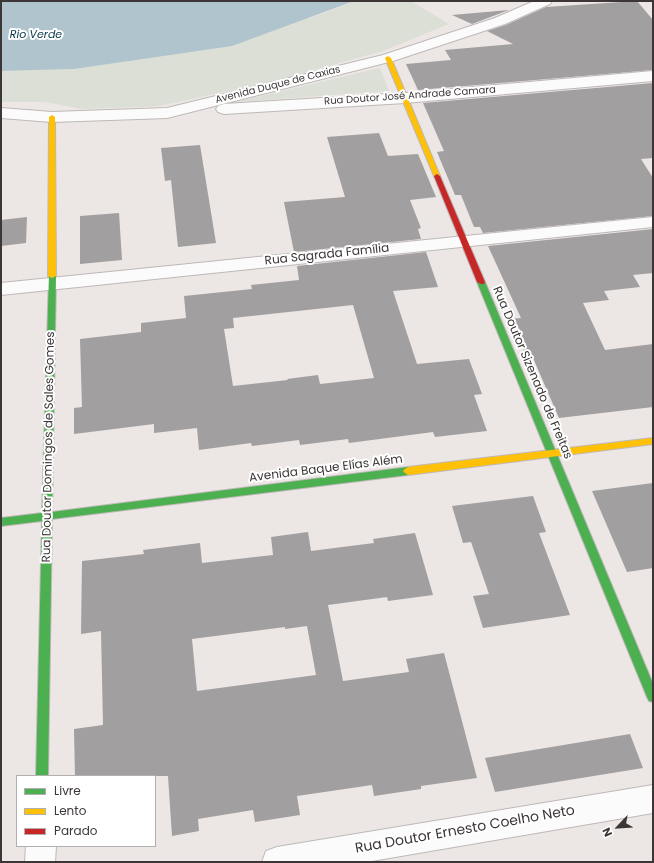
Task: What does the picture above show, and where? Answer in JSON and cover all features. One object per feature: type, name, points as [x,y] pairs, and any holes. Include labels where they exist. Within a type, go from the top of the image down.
[{"type":"street","name":"Avenida Duque de Caxias","points":[[1,113],[52,117],[166,113],[388,58],[500,21],[546,1]]},
{"type":"street","name":"Rua Doutor Sizenado de Freitas","points":[[388,58],[653,697]]},
{"type":"street","name":"Rua Doutor José Andrade Camara","points":[[166,113],[405,98],[653,76]]},
{"type":"street","name":"Rua Doutor Domingos de Sales Gomes","points":[[42,775],[52,284],[52,117]]},
{"type":"street","name":"Rua Sagrada Família","points":[[1,289],[653,222]]},
{"type":"street","name":"Avenida Baque Elías Além","points":[[1,522],[653,441]]},
{"type":"street","name":"Rua Doutor Ernesto Coelho Neto","points":[[277,862],[653,798]]},
{"type":"street","points":[[40,862],[41,847]]},
{"type":"shaded area","points":[[354,1],[411,1],[449,24],[383,51],[274,81],[159,106],[82,109],[45,102],[1,102],[1,71],[74,69],[313,17]]},
{"type":"shaded area","points":[[380,68],[389,91],[236,102]]},
{"type":"water","name":"Rio Verde","points":[[1,1],[354,1],[232,46],[74,69],[1,71]]},
{"type":"building","points":[[637,1],[653,20],[653,70],[418,90],[406,64],[451,60],[445,50],[513,44],[487,31],[506,25],[546,7]]},
{"type":"building","points":[[509,10],[472,24],[452,15]]},
{"type":"building","points":[[653,83],[653,158],[641,159],[653,178],[653,216],[483,233],[480,227],[474,227],[461,195],[455,195],[437,152],[444,151],[423,103]]},
{"type":"building","points":[[379,133],[388,156],[418,154],[436,197],[410,200],[421,228],[418,229],[421,239],[294,252],[284,202],[345,197],[327,137]]},
{"type":"building","points":[[200,145],[216,243],[178,247],[171,180],[165,181],[161,148]]},
{"type":"building","points":[[119,213],[122,260],[80,264],[80,216]]},
{"type":"building","points":[[27,217],[26,243],[1,246],[1,220]]},
{"type":"building","points":[[653,229],[653,273],[633,275],[640,287],[604,291],[609,300],[583,303],[605,350],[653,344],[653,407],[559,418],[530,351],[524,352],[511,319],[521,318],[488,246]]},
{"type":"building","points":[[426,252],[438,287],[393,291],[417,364],[469,359],[482,394],[474,395],[487,431],[435,437],[433,432],[349,443],[348,439],[300,445],[299,440],[252,446],[251,443],[199,450],[197,428],[154,433],[154,424],[74,434],[74,408],[82,407],[80,339],[141,332],[141,323],[186,318],[184,296],[252,289],[251,285],[299,280],[297,266]],"holes":[[[353,305],[374,378],[320,384],[318,375],[233,386],[224,329],[234,328],[233,318]]]},
{"type":"building","points":[[653,483],[653,568],[627,572],[592,491]]},
{"type":"building","points":[[533,496],[546,532],[539,533],[570,615],[483,628],[473,596],[489,594],[471,542],[463,543],[452,506]]},
{"type":"building","points":[[308,532],[311,551],[374,543],[373,539],[415,533],[433,595],[388,601],[387,597],[328,605],[343,681],[409,672],[406,659],[444,653],[477,778],[421,786],[421,789],[374,796],[372,785],[297,796],[300,815],[255,822],[253,810],[198,819],[199,831],[172,836],[168,776],[75,775],[74,729],[103,725],[101,631],[81,634],[82,561],[144,554],[143,550],[200,543],[202,563],[273,555],[271,537]],"holes":[[[307,626],[316,675],[197,691],[192,639],[285,627],[285,629]]]},
{"type":"building","points":[[630,734],[643,768],[495,792],[485,758]]},
{"type":"traffic: fast","points":[[42,775],[52,276]]},
{"type":"traffic: fast","points":[[481,282],[653,697]]},
{"type":"traffic: fast","points":[[1,522],[408,471]]},
{"type":"traffic: slow","points":[[388,58],[437,176]]},
{"type":"traffic: slow","points":[[52,117],[52,276]]},
{"type":"traffic: slow","points":[[408,471],[653,441]]},
{"type":"traffic: jam","points":[[437,176],[481,282]]}]
